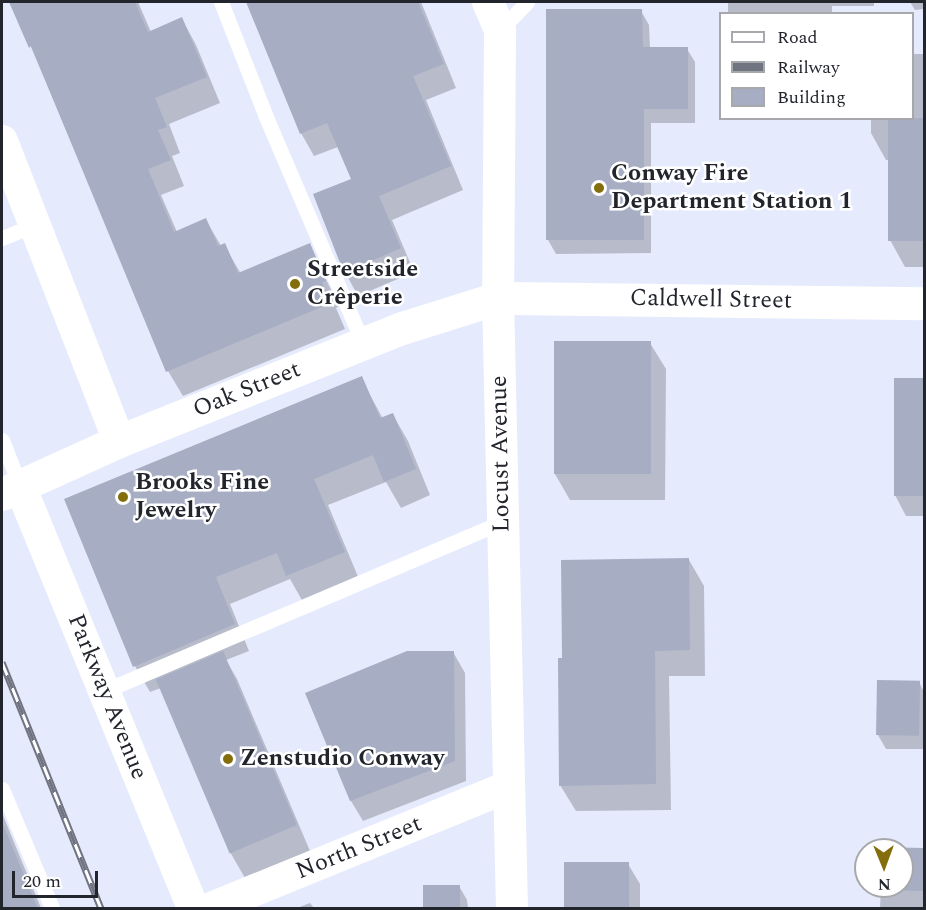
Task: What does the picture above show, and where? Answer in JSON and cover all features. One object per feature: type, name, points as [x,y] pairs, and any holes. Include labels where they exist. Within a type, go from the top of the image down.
[{"type":"main road","name":"Oak Street","points":[[11,490],[119,441],[363,343],[402,328],[498,298]]},
{"type":"main road","name":"Caldwell Street","points":[[498,298],[924,303]]},
{"type":"street","name":"Locust Avenue","points":[[488,2],[500,30],[498,298],[507,787],[512,909]]},
{"type":"street","points":[[2,141],[119,441]]},
{"type":"street","name":"Parkway Avenue","points":[[11,490],[104,691],[193,909]]},
{"type":"street","name":"North Street","points":[[211,909],[507,787]]},
{"type":"lane","points":[[221,2],[266,117],[363,343]]},
{"type":"lane","points":[[500,30],[527,2]]},
{"type":"lane","points":[[2,238],[34,225]]},
{"type":"lane","points":[[2,440],[11,490]]},
{"type":"lane","points":[[104,691],[502,522]]},
{"type":"lane","points":[[2,789],[52,909]]},
{"type":"building","points":[[9,2],[135,2],[148,32],[182,17],[207,77],[155,98],[167,127],[158,130],[171,160],[148,169],[174,232],[206,218],[218,246],[225,243],[238,273],[310,243],[326,281],[322,282],[331,303],[166,372],[31,46],[29,48]]},
{"type":"building","points":[[246,2],[418,2],[444,64],[413,76],[451,166],[379,196],[401,248],[344,273],[313,194],[351,179],[327,123],[300,134]]},
{"type":"building","points":[[546,9],[642,9],[643,47],[688,47],[688,109],[644,109],[644,240],[546,240]]},
{"type":"building","points":[[924,118],[924,241],[888,241],[888,120]]},
{"type":"building","points":[[554,341],[651,341],[651,474],[554,474]]},
{"type":"building","points":[[362,376],[380,418],[393,413],[416,469],[384,482],[373,455],[314,479],[345,552],[286,576],[277,553],[216,577],[235,624],[133,667],[64,499]]},
{"type":"building","points":[[894,378],[924,378],[924,496],[894,496]]},
{"type":"building","points":[[689,558],[690,650],[655,651],[656,784],[559,786],[558,658],[562,658],[561,560]]},
{"type":"building","name":"Zenstudio Conway","points":[[223,651],[297,825],[230,853],[156,680]]},
{"type":"building","points":[[407,651],[454,651],[455,761],[350,801],[305,693]]},
{"type":"building","points":[[877,680],[920,681],[919,736],[876,735]]},
{"type":"building","points":[[2,822],[38,909],[2,909]]},
{"type":"building","points":[[914,848],[924,848],[924,891],[914,891]]},
{"type":"building","points":[[564,862],[629,862],[629,908],[564,908]]},
{"type":"building","points":[[423,885],[460,885],[460,908],[423,908]]},
{"type":"railway","points":[[2,662],[101,908]]},
{"type":"place","name":"Conway Fire Department Station 1","points":[[599,188]]},
{"type":"place","name":"Streetside Crêperie","points":[[295,284]]},
{"type":"place","name":"Brooks Fine Jewelry","points":[[123,497]]},
{"type":"place","name":"Zenstudio Conway","points":[[228,759]]}]
